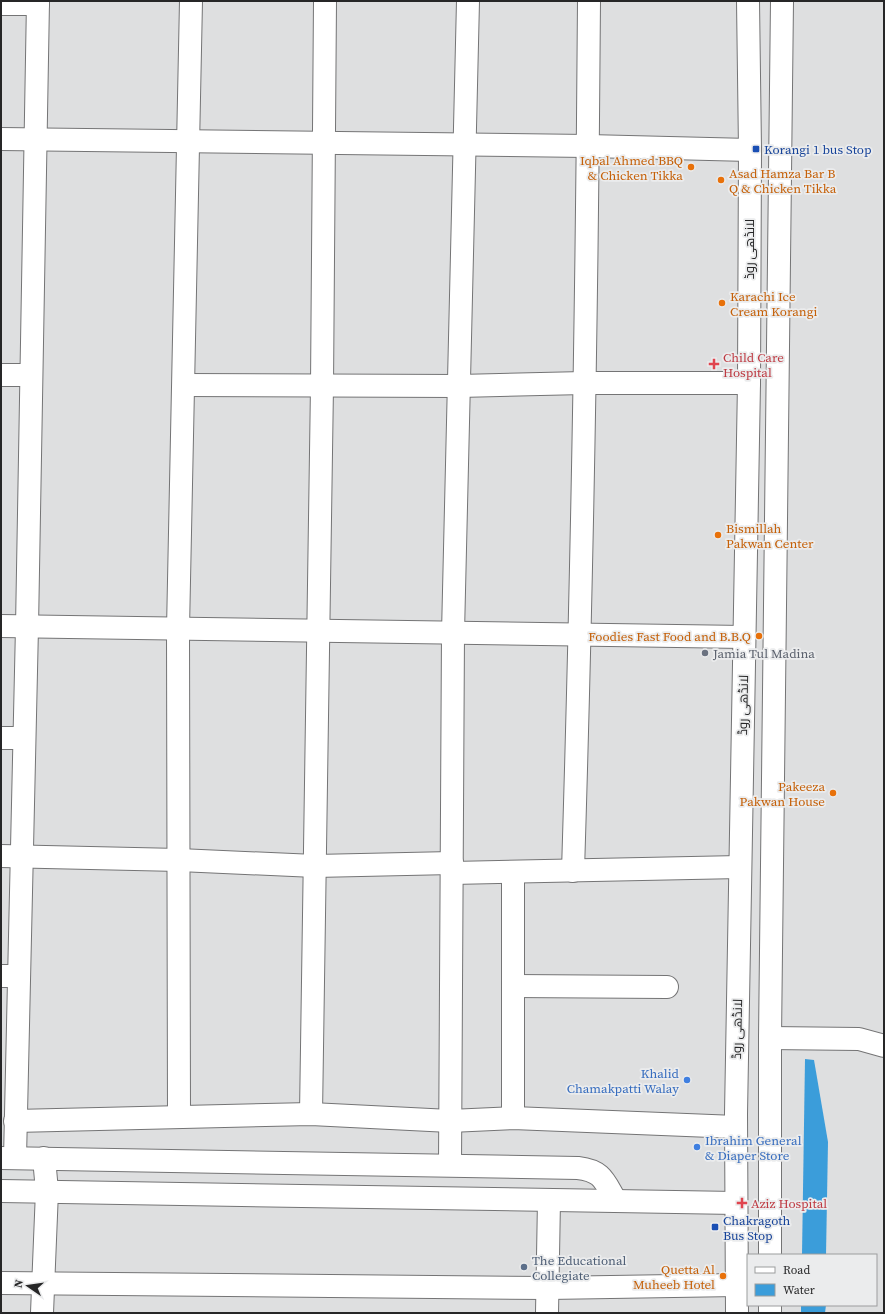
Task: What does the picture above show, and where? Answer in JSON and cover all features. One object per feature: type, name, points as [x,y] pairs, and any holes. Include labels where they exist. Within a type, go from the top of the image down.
[{"type":"street","points":[[179,1117],[178,629],[191,1]]},
{"type":"street","points":[[311,1114],[319,631],[325,1]]},
{"type":"street","points":[[450,1165],[453,633],[468,1]]},
{"type":"street","points":[[573,871],[580,635],[589,1]]},
{"type":"street","name":"لانڈھی روڈ","points":[[737,1313],[736,1127],[749,383],[750,150],[748,1]]},
{"type":"street","points":[[770,1254],[770,1038],[782,1]]},
{"type":"street","points":[[1,4],[38,3],[24,738],[11,856],[10,976],[15,1121],[8,1158],[578,1168],[590,1169],[601,1176],[616,1201]]},
{"type":"street","points":[[1,139],[588,146],[750,150]]},
{"type":"street","points":[[1,375],[32,375]]},
{"type":"street","points":[[184,385],[459,386],[584,383],[749,383]]},
{"type":"street","points":[[1,626],[744,637]]},
{"type":"street","points":[[1,738],[24,738]]},
{"type":"street","points":[[11,856],[179,860],[315,866],[452,868],[512,872],[740,867]]},
{"type":"street","points":[[512,872],[513,1118]]},
{"type":"street","points":[[513,986],[667,987]]},
{"type":"street","points":[[770,1038],[859,1039],[884,1046]]},
{"type":"street","points":[[15,1121],[311,1114],[450,1120],[513,1118],[736,1127]]},
{"type":"street","points":[[42,1313],[47,1191],[44,1158]]},
{"type":"street","points":[[1,1191],[736,1203]]},
{"type":"street","points":[[547,1313],[549,1200]]},
{"type":"street","points":[[1,1283],[548,1288],[737,1285]]},
{"type":"water","points":[[805,1059],[814,1060],[828,1142],[826,1254],[802,1254]]},
{"type":"water","points":[[801,1306],[826,1306],[825,1313],[801,1313]]},
{"type":"place","name":"Korangi 1 bus Stop","points":[[756,149]]},
{"type":"place","name":"Iqbal Ahmed BBQ & Chicken Tikka","points":[[691,167]]},
{"type":"place","name":"Asad Hamza Bar B Q & Chicken Tikka","points":[[721,180]]},
{"type":"place","name":"Karachi Ice Cream Korangi","points":[[722,303]]},
{"type":"place","name":"Child Care Hospital","points":[[714,364]]},
{"type":"place","name":"Bismillah Pakwan Center","points":[[718,535]]},
{"type":"place","name":"Foodies Fast Food and B.B.Q","points":[[759,636]]},
{"type":"place","name":"Jamia Tul Madina","points":[[705,653]]},
{"type":"place","name":"Pakeeza Pakwan House","points":[[833,793]]},
{"type":"place","name":"Khalid Chamakpatti Walay","points":[[687,1080]]},
{"type":"place","name":"Ibrahim General & Diaper Store","points":[[697,1147]]},
{"type":"place","name":"Aziz Hospital","points":[[742,1203]]},
{"type":"place","name":"Chakragoth Bus Stop","points":[[715,1227]]},
{"type":"place","name":"The Educational Collegiate","points":[[524,1267]]},
{"type":"place","name":"Quetta Al Muheeb Hotel","points":[[723,1276]]}]
